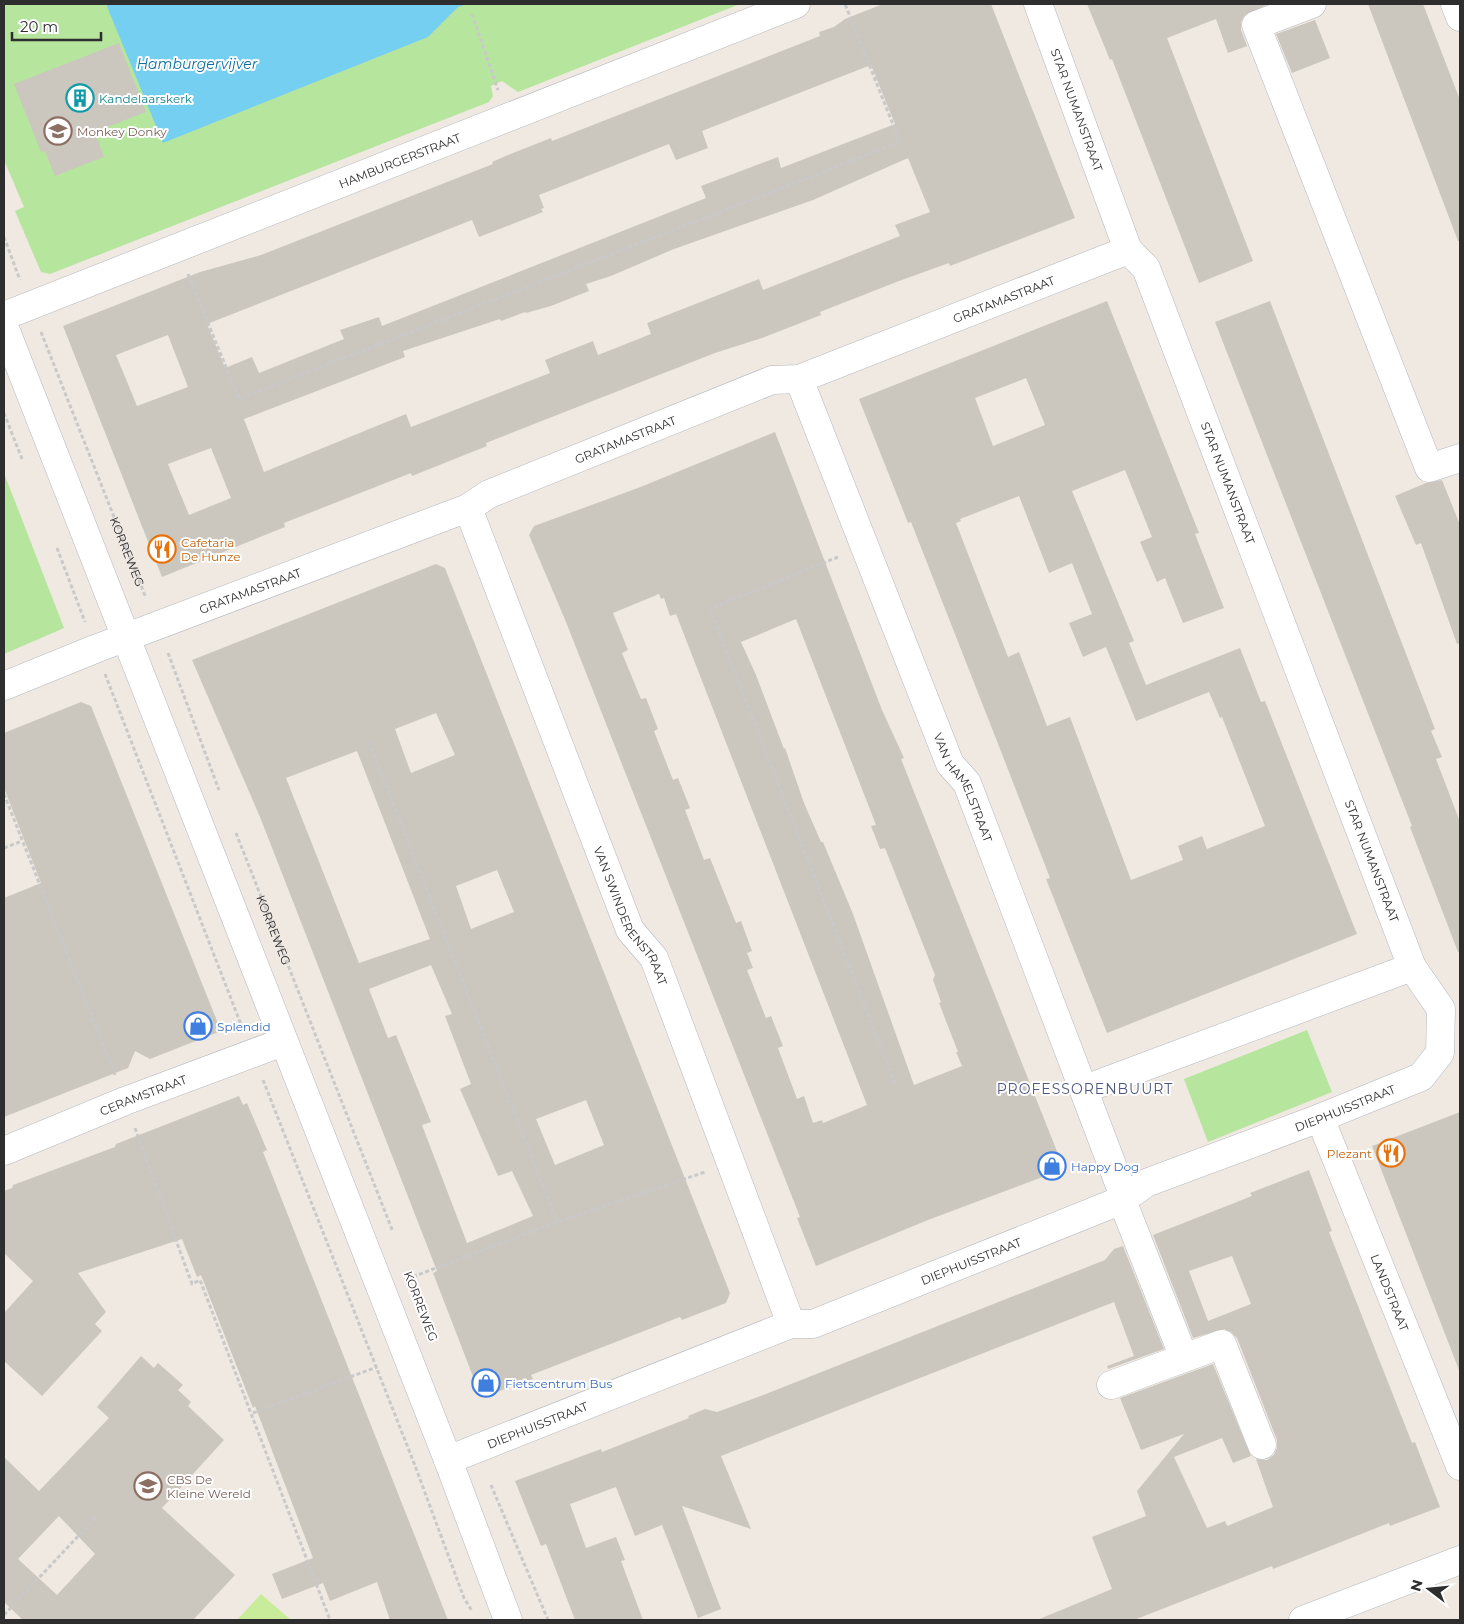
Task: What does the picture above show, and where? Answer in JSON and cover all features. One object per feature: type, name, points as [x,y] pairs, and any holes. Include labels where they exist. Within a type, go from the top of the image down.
[{"type":"street","name":"HAMBURGERSTRAAT","points":[[4,316],[177,246],[796,4]]},
{"type":"street","name":"STAR NUMANSTRAAT","points":[[1038,4],[1128,250],[1146,268],[1412,967]]},
{"type":"street","points":[[1312,4],[1256,25],[1429,468],[1460,458]]},
{"type":"street","points":[[1455,4],[1460,17]]},
{"type":"street","name":"GRATAMASTRAAT","points":[[4,686],[95,649],[468,508],[489,494],[772,380],[799,378],[1128,250]]},
{"type":"street","points":[[4,326],[448,1460],[508,1620]]},
{"type":"street","name":"VAN HAMELSTRAAT","points":[[799,378],[950,764],[967,783],[1184,1358]]},
{"type":"street","name":"VAN SWINDERENSTRAAT","points":[[468,508],[630,930],[654,958],[791,1324]]},
{"type":"street","points":[[1084,1090],[1412,967]]},
{"type":"street","name":"DIEPHUISSTRAAT","points":[[448,1460],[791,1324],[813,1324],[1123,1199],[1146,1183],[1320,1118],[1422,1077],[1440,1053],[1451,1005],[1412,967]]},
{"type":"street","name":"CERAMSTRAAT","points":[[4,1151],[125,1101],[283,1042]]},
{"type":"street","name":"LANDSTRAAT","points":[[1320,1118],[1460,1466]]},
{"type":"street","points":[[1111,1385],[1222,1344],[1262,1446]]},
{"type":"street","points":[[1303,1620],[1346,1612],[1460,1560]]},
{"type":"path","points":[[177,246],[239,399],[900,142],[845,4]]},
{"type":"path","points":[[472,14],[507,117]]},
{"type":"path","name":"KORREWEG","points":[[4,237],[223,799]]},
{"type":"path","points":[[4,413],[24,464]]},
{"type":"path","points":[[54,540],[252,1054],[377,1367],[464,1598],[473,1613]]},
{"type":"path","points":[[864,547],[710,609],[896,1086]]},
{"type":"path","points":[[369,742],[557,1222]]},
{"type":"path","points":[[4,794],[125,1101],[192,1284],[200,1280],[253,1413],[330,1620]]},
{"type":"path","name":"KORREWEG","points":[[234,827],[393,1233]]},
{"type":"path","points":[[4,848],[22,841]]},
{"type":"path","points":[[381,1290],[557,1222],[730,1163]]},
{"type":"path","name":"KORREWEG","points":[[407,1269],[414,1287]]},
{"type":"path","points":[[253,1413],[377,1367]]},
{"type":"path","points":[[477,1449],[548,1620]]},
{"type":"path","points":[[4,1616],[97,1516]]},
{"type":"green space","points":[[4,4],[740,4],[518,92],[502,81],[491,86],[493,96],[489,102],[50,274],[41,272],[15,211],[24,207],[4,160]]},
{"type":"green space","points":[[4,473],[64,628],[4,654]]},
{"type":"green space","points":[[1307,1030],[1332,1092],[1208,1142],[1184,1079]]},
{"type":"green space","points":[[261,1594],[291,1620],[237,1620]]},
{"type":"water","name":"Hamburgervijver","points":[[106,4],[468,4],[458,7],[428,37],[163,143]]},
{"type":"building","points":[[883,4],[991,4],[1075,218],[950,266],[949,263],[899,281],[820,312],[821,315],[762,338],[715,353],[486,443],[487,446],[412,476],[411,473],[284,523],[285,527],[162,577],[63,326],[200,272],[261,255],[493,164],[492,162],[551,138],[552,141],[820,36],[819,32],[834,27],[845,19]],"holes":[[[871,65],[895,124],[781,168],[778,157],[701,186],[706,198],[382,326],[379,317],[340,330],[344,339],[259,373],[252,357],[225,368],[207,324],[472,220],[479,237],[543,212],[541,209],[544,208],[539,195],[669,144],[676,160],[708,148],[702,131]],[[908,158],[930,212],[895,225],[900,236],[763,290],[759,279],[647,323],[651,334],[598,355],[593,341],[545,360],[550,373],[411,427],[406,414],[264,472],[244,419],[405,357],[403,351],[500,319],[501,321],[525,312],[551,306],[589,291],[586,284],[611,276],[674,249],[813,200]],[[168,335],[188,387],[137,406],[116,355]],[[211,448],[231,498],[189,515],[168,464]]]},
{"type":"building","points":[[1087,4],[1268,4],[1244,16],[1241,22],[1241,30],[1247,46],[1228,53],[1216,19],[1167,38],[1253,261],[1199,283],[1112,59],[1110,60]]},
{"type":"building","points":[[1368,4],[1423,4],[1460,100],[1460,241],[1458,241]]},
{"type":"building","points":[[1315,20],[1330,58],[1292,73],[1276,34]]},
{"type":"building","name":"Kandelaarskerk","points":[[119,43],[146,112],[95,132],[104,157],[55,176],[45,151],[41,152],[14,84]]},
{"type":"building","points":[[1107,301],[1199,533],[1195,534],[1224,608],[1183,623],[1165,578],[1157,582],[1140,542],[1152,537],[1125,470],[1072,491],[1134,641],[1129,643],[1146,685],[1240,648],[1261,702],[1265,701],[1357,934],[1107,1033],[1046,879],[1050,878],[1002,754],[911,522],[908,523],[859,399]],"holes":[[[1026,378],[1045,425],[993,446],[975,398]],[[1019,496],[1049,573],[1072,563],[1092,614],[1069,623],[1083,657],[1106,647],[1136,721],[1209,692],[1220,718],[1222,717],[1265,826],[1207,849],[1202,836],[1178,846],[1183,860],[1131,880],[1070,717],[1047,726],[1019,652],[1008,657],[956,523],[961,521],[960,519]]]},
{"type":"building","points":[[1270,301],[1435,729],[1431,731],[1442,757],[1436,759],[1460,822],[1460,952],[1458,952],[1410,827],[1412,826],[1215,322]]},
{"type":"building","points":[[775,432],[882,710],[904,758],[901,759],[1064,1169],[928,1220],[816,1266],[797,1218],[800,1217],[566,622],[529,535],[534,526],[638,488]],"holes":[[[659,594],[661,599],[664,598],[670,616],[676,614],[867,1105],[823,1123],[822,1120],[813,1123],[804,1096],[797,1099],[778,1048],[783,1046],[771,1016],[766,1018],[747,970],[753,968],[747,953],[752,951],[741,921],[736,923],[710,858],[704,860],[685,810],[690,808],[678,778],[673,780],[654,731],[658,729],[646,698],[641,699],[622,653],[628,650],[613,613]],[[796,619],[876,825],[871,826],[880,849],[885,848],[935,975],[933,980],[941,1002],[939,1003],[962,1066],[914,1085],[853,914],[823,842],[821,842],[804,803],[785,748],[741,642]]]},
{"type":"building","points":[[1442,480],[1460,525],[1460,643],[1457,644],[1421,543],[1416,545],[1395,496],[1426,483]]},
{"type":"building","points":[[436,564],[445,568],[730,1293],[726,1303],[682,1320],[680,1317],[531,1375],[533,1379],[489,1395],[479,1392],[433,1273],[437,1271],[260,817],[192,660]],"holes":[[[436,713],[455,755],[411,773],[395,729]],[[357,751],[430,939],[359,963],[286,778]],[[497,870],[514,912],[471,929],[456,886]],[[431,965],[452,1014],[445,1016],[471,1084],[460,1089],[498,1176],[512,1171],[533,1216],[467,1243],[422,1125],[431,1122],[396,1035],[388,1038],[369,989]],[[586,1100],[604,1145],[555,1165],[536,1119]]]},
{"type":"building","points":[[81,702],[91,706],[221,1031],[150,1059],[135,1051],[128,1068],[4,1117],[4,898],[41,883],[4,788],[4,733]]},
{"type":"building","points":[[239,1096],[243,1105],[247,1103],[267,1150],[263,1152],[448,1620],[390,1620],[377,1582],[330,1601],[323,1583],[282,1599],[272,1574],[313,1558],[255,1406],[253,1408],[201,1275],[197,1277],[182,1239],[78,1273],[106,1312],[95,1324],[102,1331],[42,1396],[4,1361],[4,1313],[33,1281],[4,1253],[4,1191],[12,1188],[13,1185],[115,1147],[116,1144]]},
{"type":"building","points":[[1460,1112],[1460,1370],[1459,1370],[1372,1146]]},
{"type":"building","points":[[1309,1170],[1332,1231],[1329,1232],[1412,1443],[1415,1442],[1440,1507],[1390,1526],[1389,1523],[1273,1569],[1272,1566],[1134,1620],[1037,1620],[1112,1589],[1092,1537],[1146,1516],[1137,1491],[1184,1434],[1141,1450],[1120,1398],[1213,1364],[1251,1456],[1233,1463],[1222,1438],[1174,1457],[1207,1528],[1225,1521],[1227,1526],[1273,1507],[1256,1459],[1267,1460],[1274,1455],[1277,1448],[1277,1440],[1237,1338],[1231,1332],[1224,1329],[1193,1338],[1153,1235],[1252,1196],[1250,1193]],"holes":[[[1232,1256],[1251,1304],[1208,1321],[1189,1271]]]},
{"type":"building","points":[[1123,1246],[1164,1349],[1108,1369],[1107,1366],[1134,1356],[1114,1302],[721,1456],[751,1529],[682,1506],[721,1609],[698,1618],[662,1525],[635,1536],[616,1487],[570,1504],[586,1548],[616,1537],[625,1560],[621,1561],[643,1620],[575,1620],[546,1544],[541,1546],[515,1481],[601,1449],[602,1452],[689,1418],[688,1416],[705,1409],[717,1412],[758,1397],[1105,1260],[1114,1249]]},
{"type":"building","points":[[141,1356],[154,1368],[158,1363],[183,1385],[178,1390],[191,1402],[188,1406],[224,1440],[162,1508],[235,1575],[193,1620],[23,1620],[4,1602],[4,1457],[39,1491],[109,1418],[97,1407]],"holes":[[[59,1516],[95,1554],[57,1595],[18,1559]]]},
{"type":"place","name":"Kandelaarskerk","points":[[80,98]]},
{"type":"place","name":"Monkey Donky","points":[[58,131]]},
{"type":"place","name":"Cafetaria De Hunze","points":[[162,549]]},
{"type":"place","name":"Splendid","points":[[198,1026]]},
{"type":"place","name":"Plezant","points":[[1391,1153]]},
{"type":"place","name":"Happy Dog","points":[[1052,1166]]},
{"type":"place","name":"Fietscentrum Bus","points":[[486,1383]]},
{"type":"place","name":"CBS De Kleine Wereld","points":[[148,1486]]},
{"type":"district","name":"PROFESSORENBUURT","points":[[1085,1089]]}]
